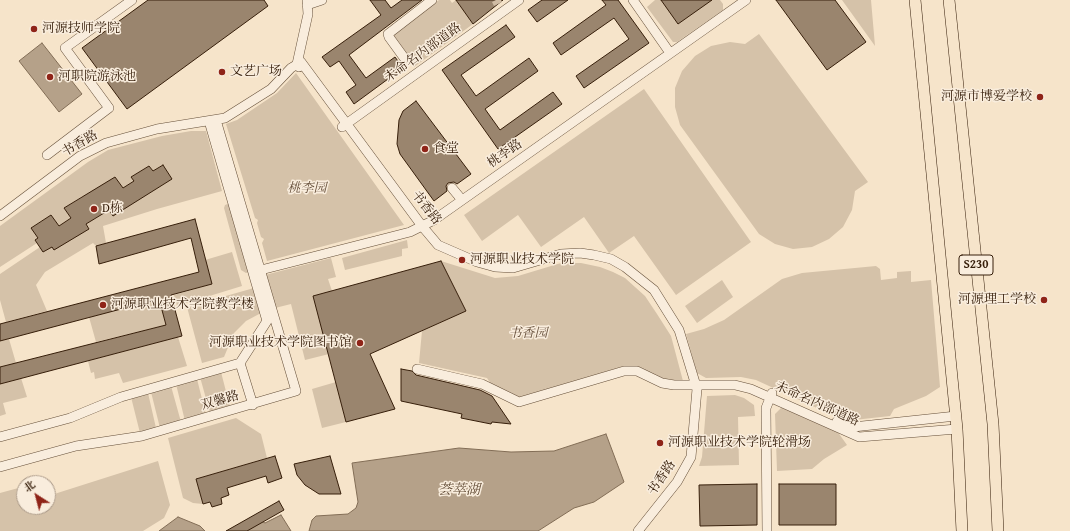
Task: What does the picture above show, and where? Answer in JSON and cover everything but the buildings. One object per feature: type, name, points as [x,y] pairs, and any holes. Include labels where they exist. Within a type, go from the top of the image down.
[{"type":"main road","name":"S230","points":[[914,0],[956,416],[962,531]]},
{"type":"main road","name":"S230","points":[[949,0],[993,424],[998,531]]},
{"type":"street","points":[[47,155],[109,108],[65,48],[132,0]]},
{"type":"street","points":[[300,65],[312,14],[310,2],[322,0]]},
{"type":"street","points":[[405,59],[388,34],[432,0]]},
{"type":"street","name":"未命名内部道路","points":[[343,124],[514,0]]},
{"type":"street","name":"未命名内部道路","points":[[503,7],[519,0]]},
{"type":"street","points":[[633,0],[671,50]]},
{"type":"street","points":[[638,0],[671,50]]},
{"type":"street","name":"桃李路","points":[[256,269],[410,232],[671,50],[739,0]]},
{"type":"street","name":"桃李路","points":[[671,50],[746,0]]},
{"type":"street","name":"书香路","points":[[0,216],[80,156],[106,143],[157,129],[226,121],[238,116],[273,92],[300,65],[436,248],[475,266],[494,270],[513,271],[560,257],[580,256],[610,263],[623,270],[651,292],[677,331],[694,390],[687,455],[674,479],[638,526],[629,531]]},
{"type":"street","points":[[213,122],[256,269],[296,391],[252,405]]},
{"type":"street","name":"书香路","points":[[0,220],[83,159],[106,146],[157,133],[213,122]]},
{"type":"street","points":[[452,188],[460,198]]},
{"type":"street","points":[[0,438],[70,418],[121,397],[240,363],[267,321],[256,269]]},
{"type":"street","name":"双馨路","points":[[0,467],[76,446],[142,436],[252,405],[240,363]]},
{"type":"street","name":"未命名内部道路","points":[[418,369],[482,384],[519,402],[624,371],[637,371],[662,383],[674,386],[738,382],[853,427],[956,416]]},
{"type":"street","name":"书香路","points":[[638,531],[677,482],[691,457],[692,384]]},
{"type":"street","points":[[766,531],[766,408],[771,395]]},
{"type":"street","name":"未命名内部道路","points":[[771,395],[859,437],[957,429]]},
{"type":"green space","points":[[439,0],[450,0],[452,3],[456,0],[473,24],[414,67],[391,35]]},
{"type":"green space","points":[[655,0],[720,0],[723,4],[723,10],[677,42],[673,42],[647,7]]},
{"type":"green space","points":[[842,0],[871,0],[875,46]]},
{"type":"green space","points":[[759,34],[868,182],[855,191],[852,210],[843,227],[829,239],[812,247],[793,249],[775,244],[759,234],[680,125],[675,107],[675,88],[682,71],[695,56],[711,46],[730,42],[745,44]]},
{"type":"green space","name":"桃李园","points":[[296,73],[404,225],[267,261],[262,243],[264,239],[261,237],[257,223],[258,220],[255,218],[226,124],[237,120],[277,93]]},
{"type":"green space","points":[[644,89],[751,242],[676,295],[634,236],[609,253],[584,217],[541,247],[518,215],[482,241],[464,215]]},
{"type":"green space","points":[[191,131],[206,131],[222,191],[103,226],[106,243],[96,246],[93,243],[45,272],[36,285],[47,311],[6,322],[0,300],[0,274],[40,247],[48,249],[89,228],[86,224],[109,210],[113,215],[172,179],[162,165],[153,171],[149,166],[131,177],[134,181],[123,188],[115,177],[91,207],[83,196],[64,208],[71,218],[59,226],[51,215],[32,227],[38,238],[35,240],[37,243],[0,267],[0,226],[88,162],[108,150],[162,136]]},
{"type":"green space","points":[[230,203],[249,272],[246,273],[241,270],[224,208],[225,205]]},
{"type":"green space","points":[[407,240],[408,248],[402,249],[402,256],[345,270],[342,258]]},
{"type":"green space","points":[[232,252],[242,286],[177,306],[174,295],[212,284],[205,260]]},
{"type":"green space","points":[[331,258],[336,277],[328,279],[332,291],[329,354],[305,360],[291,304],[275,308],[265,275]]},
{"type":"green space","name":"书香园","points":[[441,261],[495,278],[518,276],[561,263],[581,263],[600,267],[613,272],[625,278],[645,296],[657,314],[671,336],[683,381],[663,379],[639,367],[624,366],[522,398],[511,396],[493,387],[487,378],[419,363],[422,331],[466,311]]},
{"type":"green space","points":[[876,266],[880,269],[881,280],[897,278],[897,272],[911,271],[911,282],[931,280],[940,387],[926,396],[894,409],[890,416],[845,421],[756,380],[741,377],[706,378],[697,373],[686,334],[704,329],[724,320],[782,279],[802,273]]},
{"type":"green space","points":[[722,280],[733,297],[697,323],[685,306]]},
{"type":"green space","points":[[254,288],[261,313],[246,321],[234,333],[224,357],[202,363],[187,307]]},
{"type":"green space","points":[[159,299],[166,325],[96,342],[89,317]]},
{"type":"green space","points":[[178,337],[187,366],[123,383],[119,373],[95,379],[94,372],[91,373],[88,361]]},
{"type":"green space","points":[[9,339],[16,363],[0,367],[0,341]]},
{"type":"green space","points":[[221,372],[230,407],[210,413],[200,377]]},
{"type":"green space","points":[[21,378],[27,397],[3,403],[6,414],[0,416],[0,384]]},
{"type":"green space","points":[[197,379],[206,415],[185,421],[176,384]]},
{"type":"green space","points":[[336,382],[346,422],[322,428],[312,389]]},
{"type":"green space","points":[[171,386],[181,422],[160,428],[151,392]]},
{"type":"green space","points":[[148,393],[156,428],[140,433],[131,397]]},
{"type":"green space","points":[[735,395],[744,398],[754,405],[755,416],[738,417],[739,465],[699,466],[702,457],[707,396]]},
{"type":"green space","points":[[782,407],[837,431],[847,445],[824,459],[812,469],[777,471],[775,414]]},
{"type":"green space","points":[[236,418],[261,434],[267,458],[196,479],[203,504],[193,503],[183,498],[168,438]]},
{"type":"green space","points":[[158,461],[170,505],[164,518],[143,531],[0,531],[0,493],[16,489],[16,515],[56,515],[56,493]]},
{"type":"water","name":"河职院游泳池","points":[[42,43],[82,94],[59,112],[19,61]]},
{"type":"water","name":"荟萃湖","points":[[606,434],[624,482],[594,502],[574,508],[538,531],[309,531],[312,520],[316,516],[348,514],[356,508],[358,502],[352,463],[459,448],[511,452],[554,451]]},
{"type":"water","points":[[281,515],[291,531],[234,531],[255,518],[265,523]]},
{"type":"water","points":[[178,517],[200,526],[205,531],[159,531]]},
{"type":"tunnel","points":[[496,0],[498,4]]},
{"type":"place","name":"河源技师学院","points":[[34,29]]},
{"type":"place","name":"文艺广场","points":[[222,72]]},
{"type":"place","name":"河职院游泳池","points":[[50,77]]},
{"type":"place","name":"河源市博爱学校","points":[[1040,97]]},
{"type":"place","name":"食堂","points":[[425,149]]},
{"type":"place","name":"D栋","points":[[94,209]]},
{"type":"place","name":"河源职业技术学院","points":[[462,260]]},
{"type":"place","name":"河源理工学校","points":[[1044,300]]},
{"type":"place","name":"河源职业技术学院教学楼","points":[[103,305]]},
{"type":"place","name":"河源职业技术学院图书馆","points":[[360,343]]},
{"type":"place","name":"河源职业技术学院轮滑场","points":[[660,443]]}]
